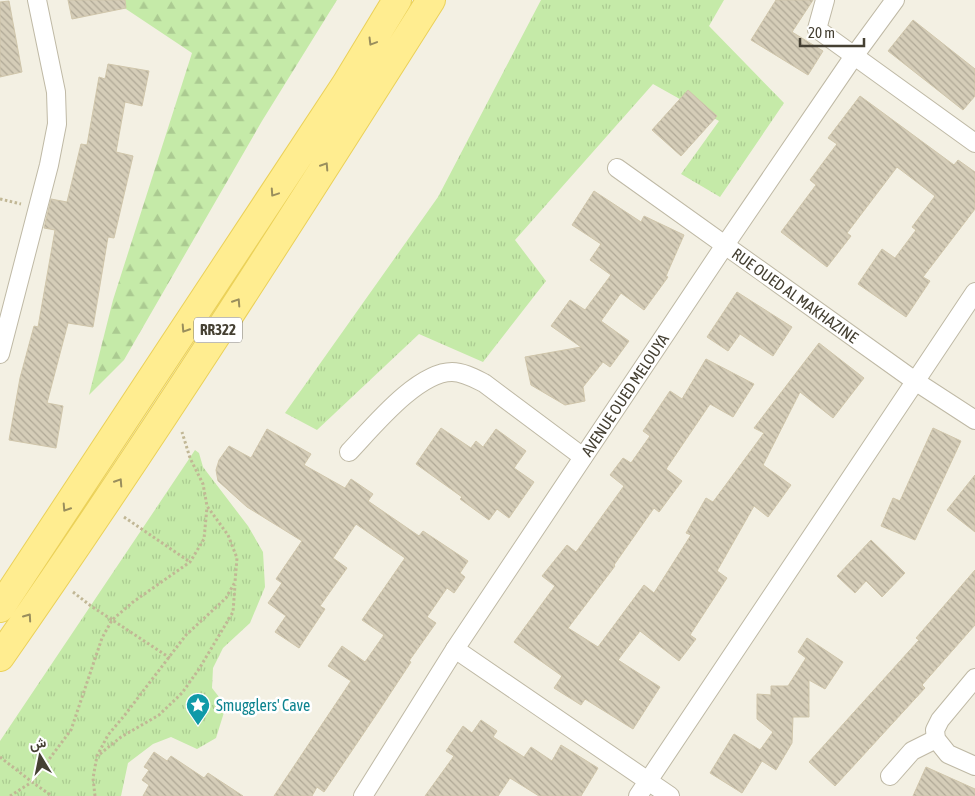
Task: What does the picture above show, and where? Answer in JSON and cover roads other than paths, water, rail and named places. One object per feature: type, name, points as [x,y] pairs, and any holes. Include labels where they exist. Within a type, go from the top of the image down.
[{"type":"main road","name":"RR322","points":[[3,598],[346,84],[397,0]]},
{"type":"main road","name":"RR322","points":[[0,657],[55,578],[172,401],[344,138],[431,0]]},
{"type":"street","points":[[0,354],[50,166],[57,124],[56,92],[37,0]]},
{"type":"street","points":[[825,0],[817,29],[975,143]]},
{"type":"street","name":"AVENUE OUED MELOUYA","points":[[363,796],[455,649],[725,244],[854,56],[895,0]]},
{"type":"street","name":"RUE OUED AL MAKHAZINE","points":[[617,168],[915,381],[975,420]]},
{"type":"street","points":[[638,796],[975,292]]},
{"type":"street","points":[[349,452],[415,386],[432,376],[451,372],[468,375],[484,383],[583,457]]},
{"type":"street","points":[[455,649],[670,796]]},
{"type":"street","points":[[975,678],[940,720],[935,730],[936,739],[948,754],[975,766]]},
{"type":"street","points":[[890,776],[912,751],[936,739]]},
{"type":"place","name":"Smugglers' Cave","points":[[198,726]]}]
